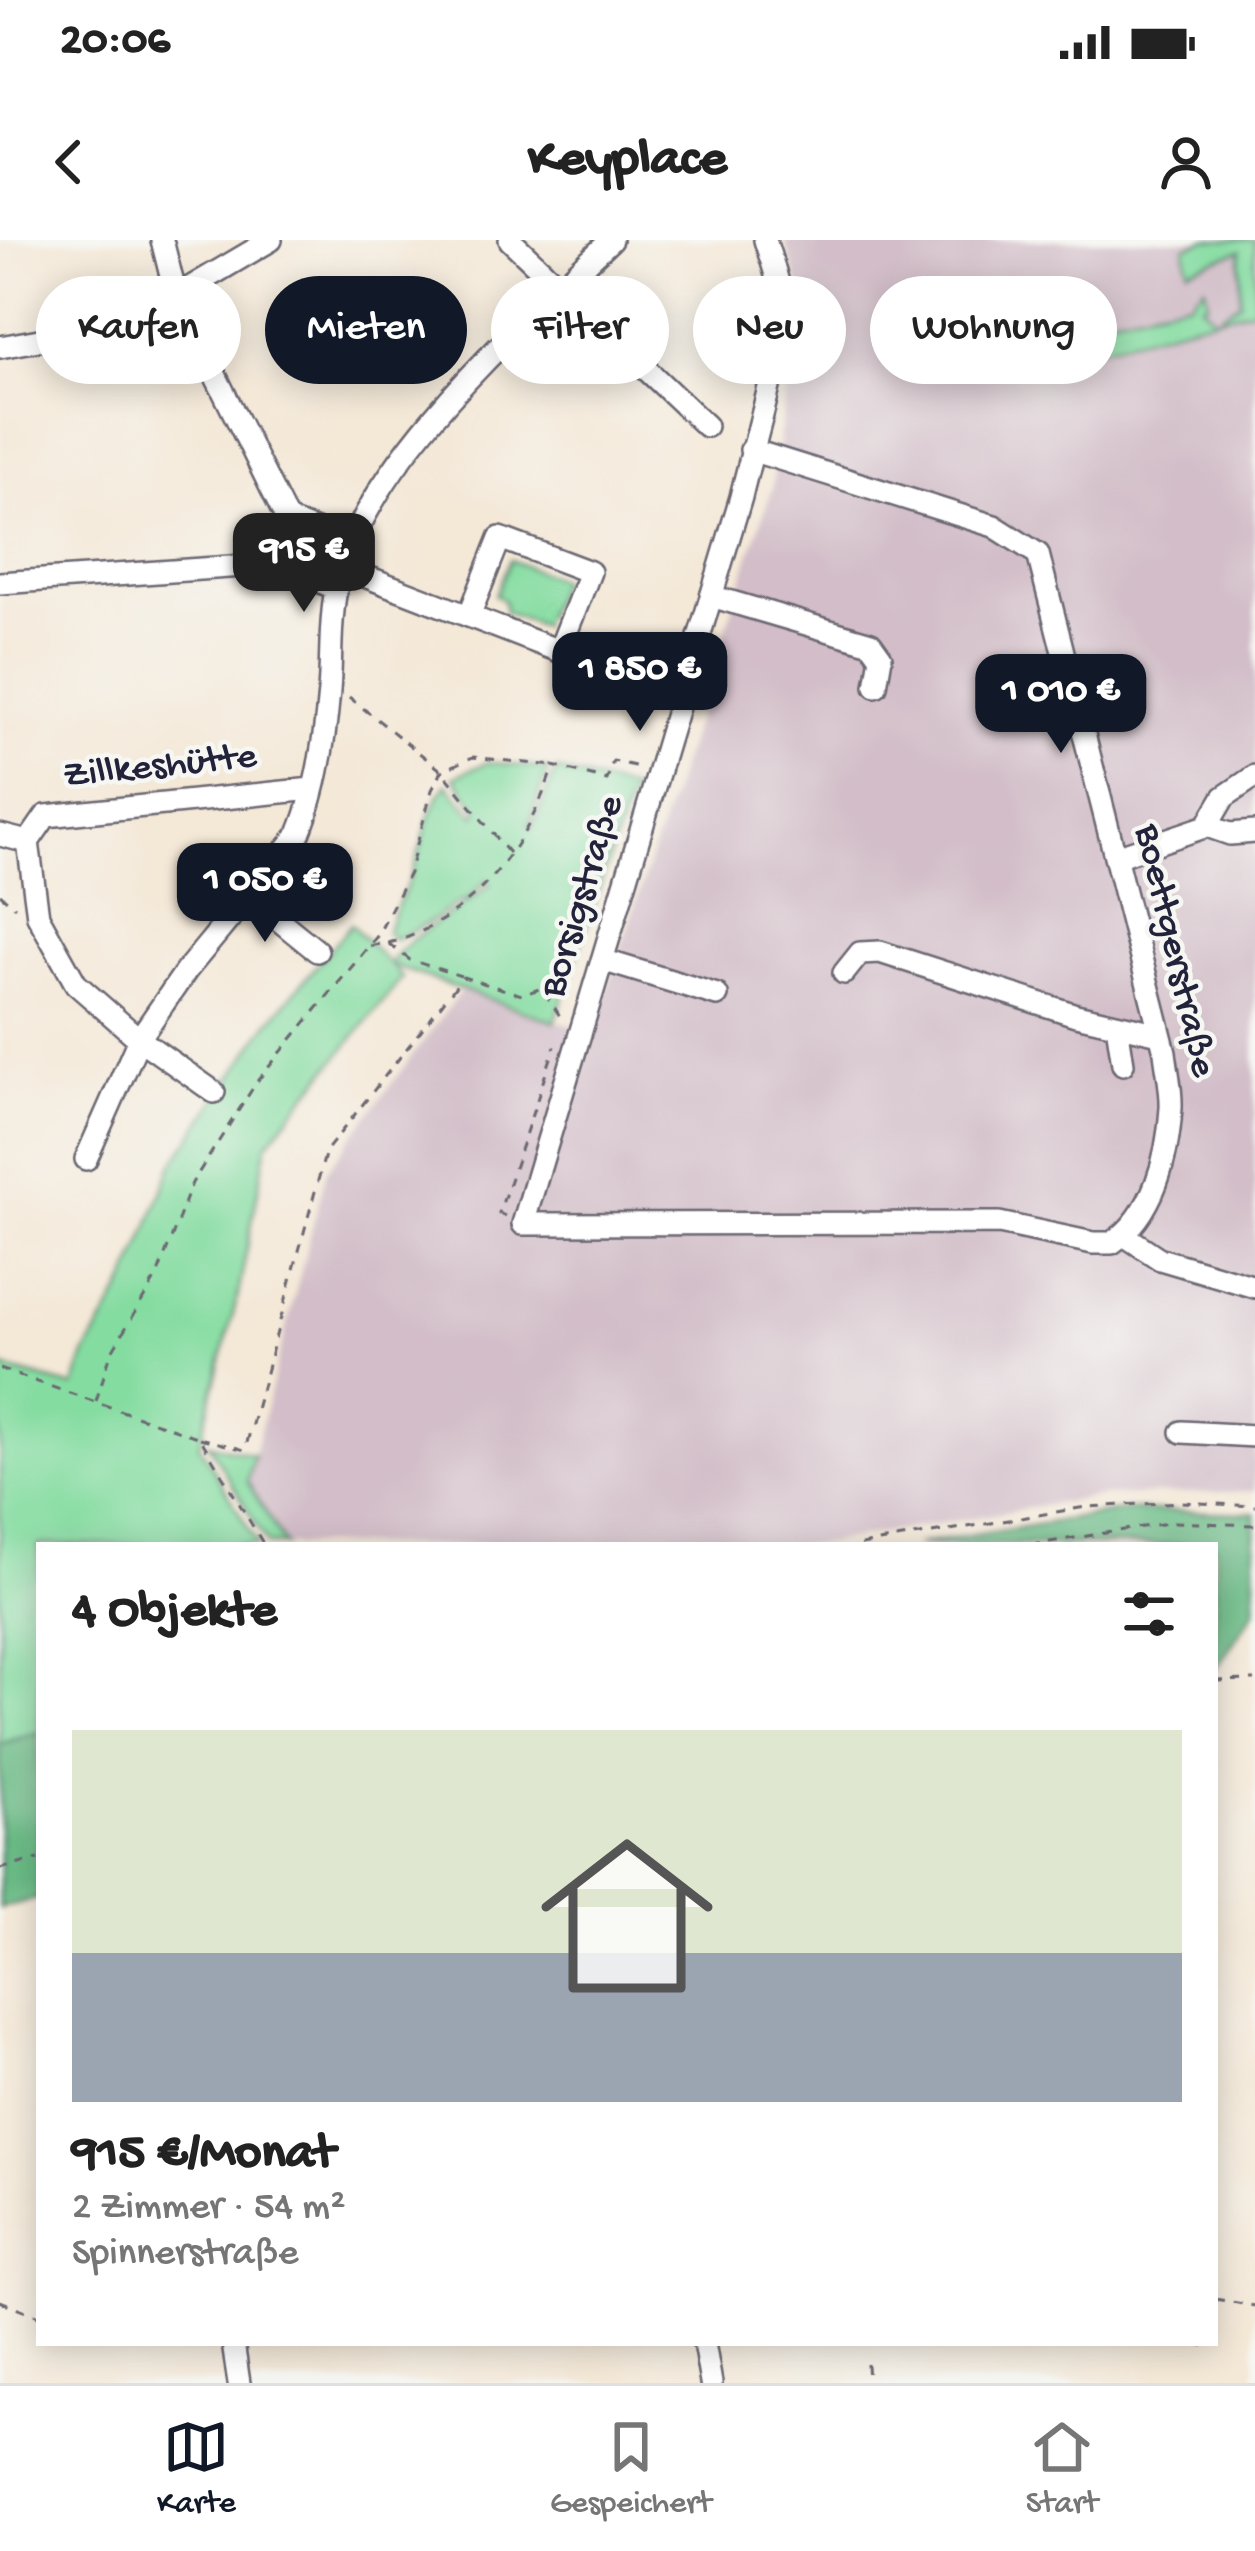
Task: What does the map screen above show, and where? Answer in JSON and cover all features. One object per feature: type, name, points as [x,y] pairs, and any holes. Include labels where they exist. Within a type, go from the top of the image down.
[{"type":"street","points":[[162,240],[171,276]]},
{"type":"street","points":[[210,276],[271,240]]},
{"type":"street","points":[[510,240],[549,276]]},
{"type":"street","name":"Zillkeshütte","points":[[573,276],[611,240]]},
{"type":"street","name":"Borsigstraße","points":[[765,240],[780,296],[774,362],[711,596],[523,1224],[999,1223],[1093,1243],[1112,1243],[1124,1235]]},
{"type":"street","points":[[0,347],[36,341]]},
{"type":"street","name":"Zillkeshütte","points":[[86,1159],[139,1039],[186,971],[299,834],[322,748],[329,647],[340,578],[352,545],[411,444],[491,360]]},
{"type":"street","points":[[220,384],[287,520],[352,545]]},
{"type":"street","points":[[662,384],[706,426]]},
{"type":"street","name":"Boettgerstraße","points":[[752,450],[994,526],[1038,554],[1160,1034],[1172,1105],[1165,1149],[1145,1214],[1124,1235]]},
{"type":"street","points":[[0,583],[272,564],[340,578],[469,616],[559,651],[590,572],[500,538],[469,616]]},
{"type":"street","points":[[711,596],[871,643],[881,657],[875,686]]},
{"type":"street","points":[[1208,826],[1224,797],[1255,776]]},
{"type":"street","name":"Zillkeshütte","points":[[214,1092],[139,1039],[76,983],[38,916],[28,842],[46,816],[312,789]]},
{"type":"street","points":[[1116,857],[1208,826],[1230,833],[1255,832]]},
{"type":"street","name":"Zillkeshütte","points":[[0,835],[28,842]]},
{"type":"street","points":[[248,895],[317,951]]},
{"type":"street","points":[[844,973],[860,953],[880,952],[1160,1034]]},
{"type":"street","points":[[602,960],[717,995]]},
{"type":"street","points":[[1117,1025],[1123,1064]]},
{"type":"street","points":[[1124,1235],[1160,1258],[1255,1287]]},
{"type":"street","points":[[1182,1432],[1255,1436]]},
{"type":"street","points":[[233,2346],[239,2383]]},
{"type":"street","points":[[705,2346],[711,2383]]},
{"type":"path","points":[[287,520],[279,544],[340,578]]},
{"type":"path","points":[[329,689],[350,697],[442,771],[510,854]]},
{"type":"path","points":[[96,1401],[110,1354],[158,1274],[192,1183],[258,1080],[368,946],[409,873],[431,790],[442,771],[473,757],[553,766],[607,780],[613,761],[641,768]]},
{"type":"path","points":[[368,946],[407,938],[466,904],[529,829],[553,766]]},
{"type":"path","points":[[389,944],[410,960],[509,993],[542,988],[563,1021]]},
{"type":"path","points":[[0,1370],[245,1450],[326,1151],[463,977]]},
{"type":"path","points":[[200,1438],[262,1542]]},
{"type":"path","points":[[878,1542],[1086,1507],[1181,1502],[1255,1506]]},
{"type":"path","points":[[1050,1542],[1174,1522],[1255,1525]]},
{"type":"path","points":[[1218,1681],[1255,1680]]},
{"type":"path","points":[[0,1869],[36,1860]]},
{"type":"path","points":[[1218,2300],[1255,2306]]},
{"type":"path","points":[[0,2301],[36,2316]]},
{"type":"path","points":[[868,2364],[868,2383]]},
{"type":"shaded area","points":[[784,240],[1255,240],[1255,1491],[1100,1496],[831,1542],[283,1542],[247,1480],[327,1170],[463,988],[593,1033],[772,488],[787,384],[846,384],[846,276],[796,276]]},
{"type":"green space","points":[[1206,240],[1255,240],[1255,308],[1216,318],[1240,302],[1240,251],[1188,269],[1185,247]]},
{"type":"green space","points":[[1205,286],[1208,302],[1202,305],[1216,318],[1117,343],[1117,316],[1190,301]]},
{"type":"green space","points":[[510,560],[560,580],[541,626],[505,612],[504,601],[495,595]]},
{"type":"green space","points":[[488,762],[548,769],[529,824],[532,828],[556,770],[632,790],[555,1022],[391,965],[402,978],[267,1144],[238,1295],[199,1445],[256,1542],[36,1542],[36,1733],[0,1744],[0,1367],[74,1387],[85,1355],[128,1279],[173,1164],[268,1024],[351,924],[389,964],[410,942],[490,885],[487,880],[464,902],[404,935],[394,939],[386,932],[447,784],[475,816],[479,810],[454,777]]},
{"type":"green space","points":[[208,1443],[254,1455],[247,1481],[283,1542],[266,1542]]},
{"type":"green space","points":[[1124,1510],[1255,1513],[1255,1610],[1218,1666],[1218,1542],[934,1542]]},
{"type":"green space","points":[[36,1733],[36,1899],[0,1908],[0,1744]]}]
